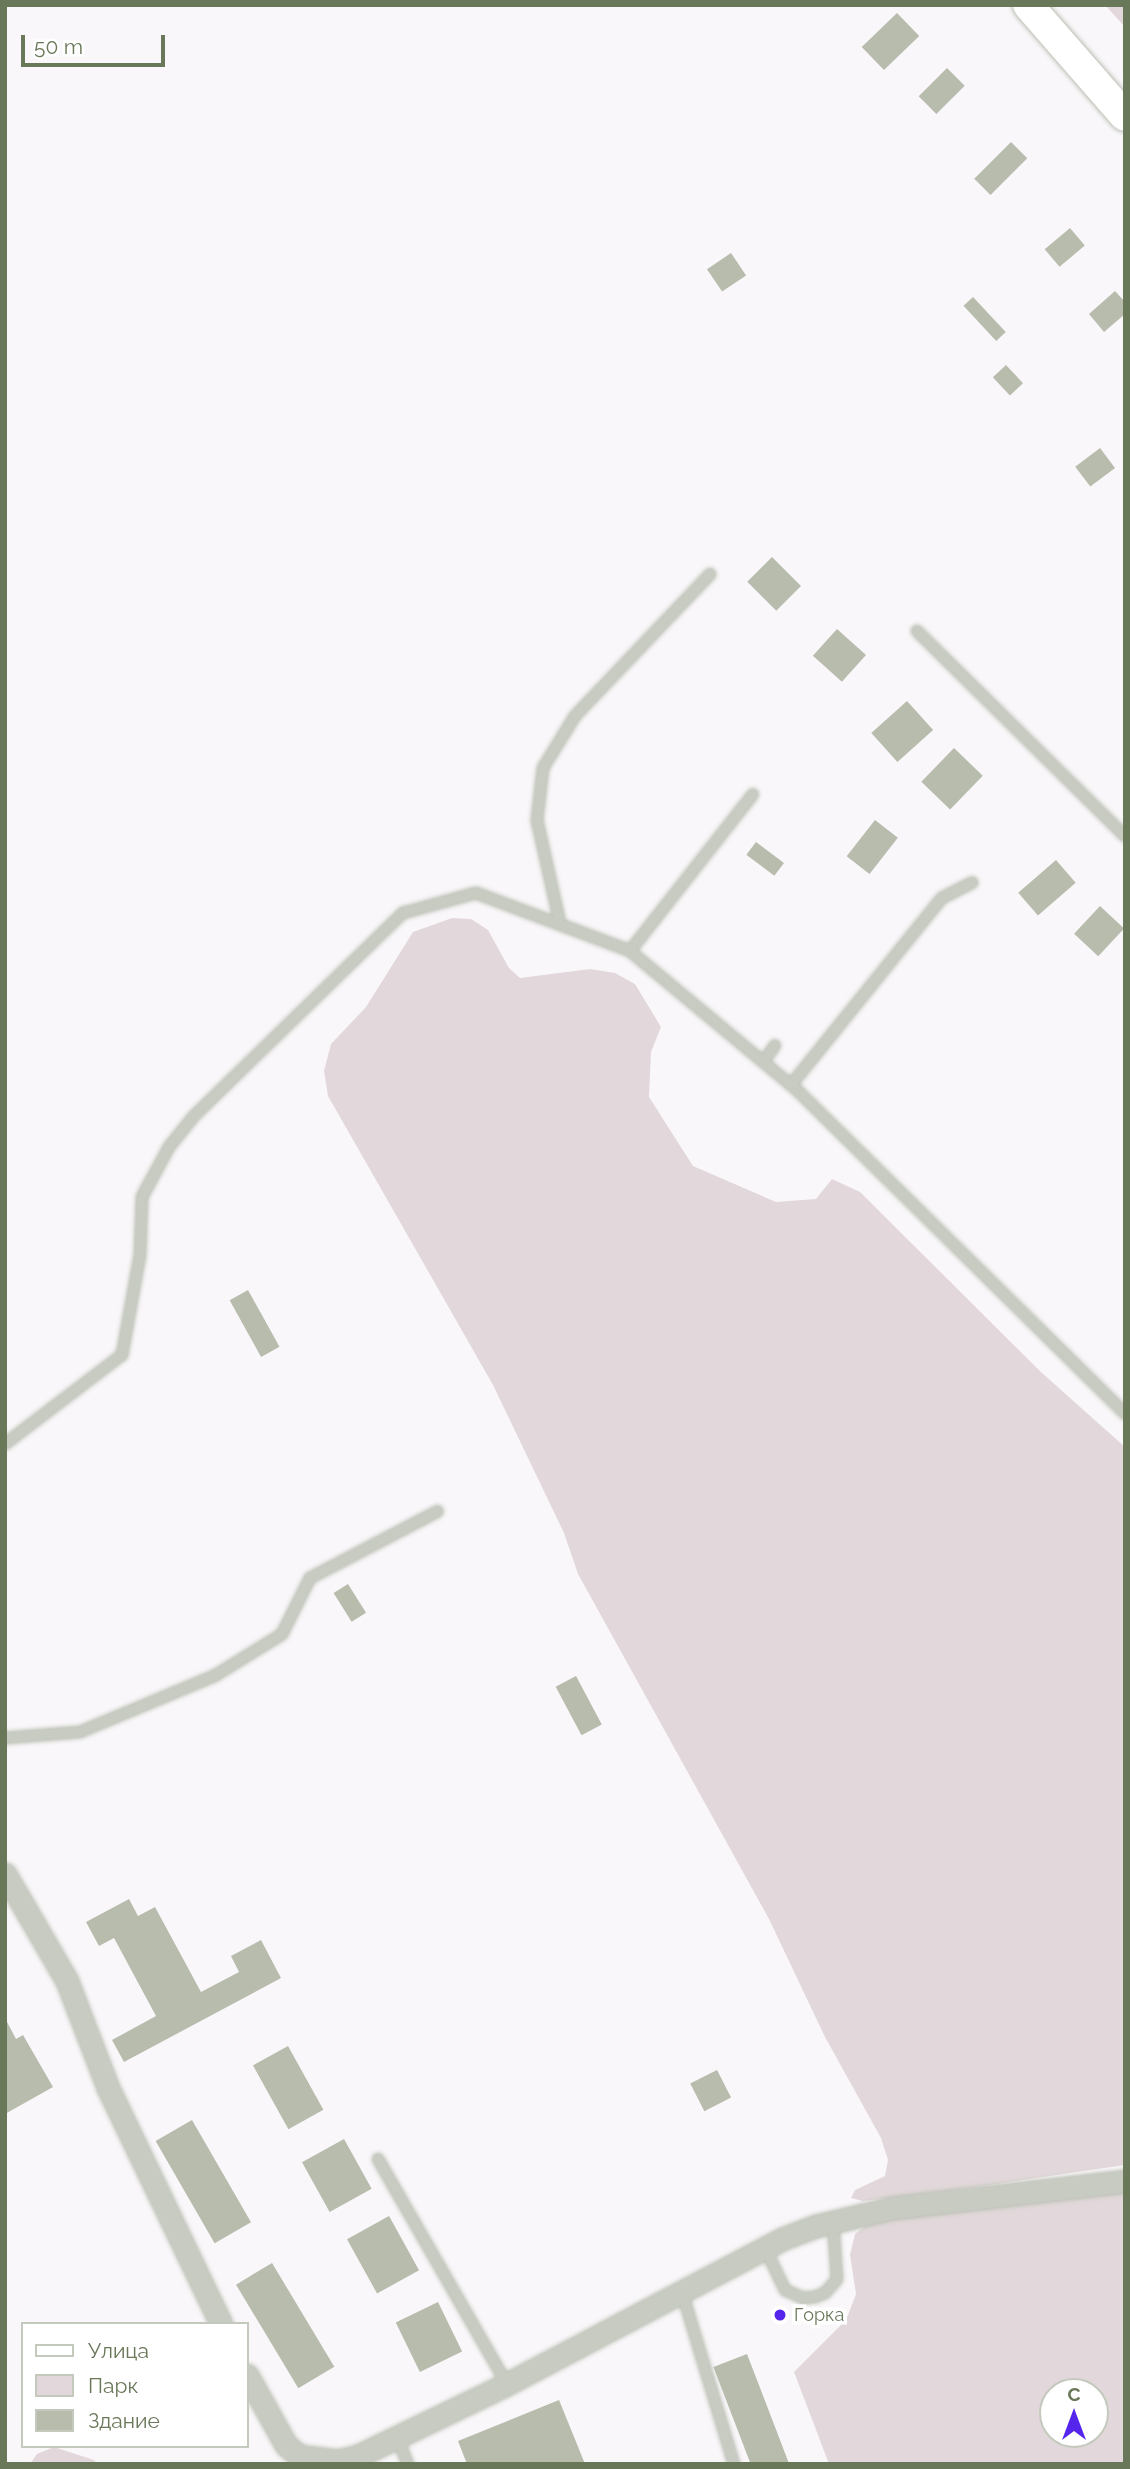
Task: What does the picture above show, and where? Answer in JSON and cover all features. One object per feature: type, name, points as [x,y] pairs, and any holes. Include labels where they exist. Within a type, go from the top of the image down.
[{"type":"main road","points":[[1028,5],[1125,116]]},
{"type":"street","points":[[5,1874],[67,1981],[108,2088],[220,2322]]},
{"type":"street","points":[[248,2377],[286,2445],[299,2456],[337,2461],[397,2437],[507,2384],[765,2248],[833,2221],[892,2208],[1125,2181]]},
{"type":"lane","points":[[560,923],[537,820],[538,792],[549,756],[575,716],[710,574]]},
{"type":"lane","points":[[917,631],[1125,836]]},
{"type":"lane","points":[[630,951],[753,794]]},
{"type":"lane","points":[[791,1085],[942,898],[972,883]]},
{"type":"lane","points":[[5,1444],[122,1355],[128,1341],[140,1255],[142,1197],[169,1147],[192,1117],[335,974],[403,913],[430,902],[476,893],[630,951],[791,1085],[1125,1414]]},
{"type":"lane","points":[[764,1061],[775,1045]]},
{"type":"lane","points":[[5,1738],[80,1732],[216,1675],[282,1634],[310,1578],[438,1511]]},
{"type":"lane","points":[[378,2160],[507,2384]]},
{"type":"lane","points":[[765,2248],[785,2290],[803,2298],[815,2297],[825,2293],[837,2278],[833,2221]]},
{"type":"lane","points":[[682,2292],[734,2464]]},
{"type":"lane","points":[[397,2437],[408,2464]]},
{"type":"green space","points":[[1105,5],[1125,5],[1125,27]]},
{"type":"green space","points":[[452,918],[471,919],[488,930],[509,968],[520,978],[590,969],[615,973],[635,984],[661,1027],[651,1052],[649,1097],[693,1166],[776,1202],[816,1199],[832,1179],[860,1192],[1042,1373],[1125,1447],[1125,2165],[949,2191],[863,2201],[851,2198],[855,2190],[885,2176],[888,2160],[881,2138],[825,2037],[769,1919],[578,1574],[564,1533],[493,1385],[328,1096],[324,1071],[331,1044],[366,1007],[413,932]]},
{"type":"green space","points":[[1125,2188],[1125,2464],[829,2464],[794,2372],[846,2320],[856,2294],[850,2255],[855,2234],[872,2221],[896,2215]]},
{"type":"green space","points":[[57,2448],[94,2460],[97,2464],[30,2464],[37,2454]]},
{"type":"building","points":[[897,13],[919,36],[884,70],[862,47]]},
{"type":"building","points":[[947,68],[965,86],[936,114],[919,96]]},
{"type":"building","points":[[1011,142],[1027,158],[990,195],[974,179]]},
{"type":"building","points":[[1070,228],[1085,246],[1060,267],[1045,249]]},
{"type":"building","points":[[731,253],[746,275],[722,292],[707,269]]},
{"type":"building","points":[[1115,291],[1125,302],[1125,314],[1104,332],[1089,314]]},
{"type":"building","points":[[973,297],[1006,332],[996,341],[963,306]]},
{"type":"building","points":[[1006,365],[1023,383],[1010,396],[993,377]]},
{"type":"building","points":[[1100,448],[1115,468],[1090,487],[1075,467]]},
{"type":"building","points":[[772,557],[801,586],[776,611],[747,582]]},
{"type":"building","points":[[837,629],[866,655],[842,682],[813,656]]},
{"type":"building","points":[[907,701],[933,730],[897,762],[871,733]]},
{"type":"building","points":[[954,748],[983,776],[950,810],[921,782]]},
{"type":"building","points":[[875,820],[898,838],[870,874],[847,856]]},
{"type":"building","points":[[756,842],[784,863],[774,876],[746,855]]},
{"type":"building","points":[[1056,860],[1076,883],[1038,915],[1018,893]]},
{"type":"building","points":[[1100,906],[1124,929],[1098,956],[1074,934]]},
{"type":"building","points":[[248,1290],[280,1347],[261,1357],[230,1300]]},
{"type":"building","points":[[348,1584],[366,1613],[352,1622],[334,1593]]},
{"type":"building","points":[[576,1676],[602,1725],[582,1735],[556,1687]]},
{"type":"building","points":[[129,1899],[138,1916],[155,1907],[201,1992],[239,1972],[231,1956],[261,1940],[281,1978],[124,2062],[112,2040],[156,2016],[114,1938],[99,1946],[86,1922]]},
{"type":"building","points":[[5,2018],[16,2039],[23,2035],[53,2087],[5,2114]]},
{"type":"building","points":[[288,2046],[323,2110],[288,2129],[253,2065]]},
{"type":"building","points":[[717,2070],[731,2098],[704,2111],[690,2084]]},
{"type":"building","points":[[192,2120],[251,2222],[215,2243],[156,2141]]},
{"type":"building","points":[[344,2139],[372,2189],[330,2212],[302,2162]]},
{"type":"building","points":[[389,2216],[419,2270],[377,2293],[347,2239]]},
{"type":"building","points":[[272,2263],[334,2367],[298,2388],[236,2285]]},
{"type":"building","points":[[438,2302],[462,2351],[420,2372],[396,2323]]},
{"type":"building","points":[[747,2354],[789,2464],[751,2464],[713,2367]]},
{"type":"building","points":[[559,2400],[585,2464],[467,2464],[458,2441]]},
{"type":"place","name":"Горка","points":[[780,2315]]}]
